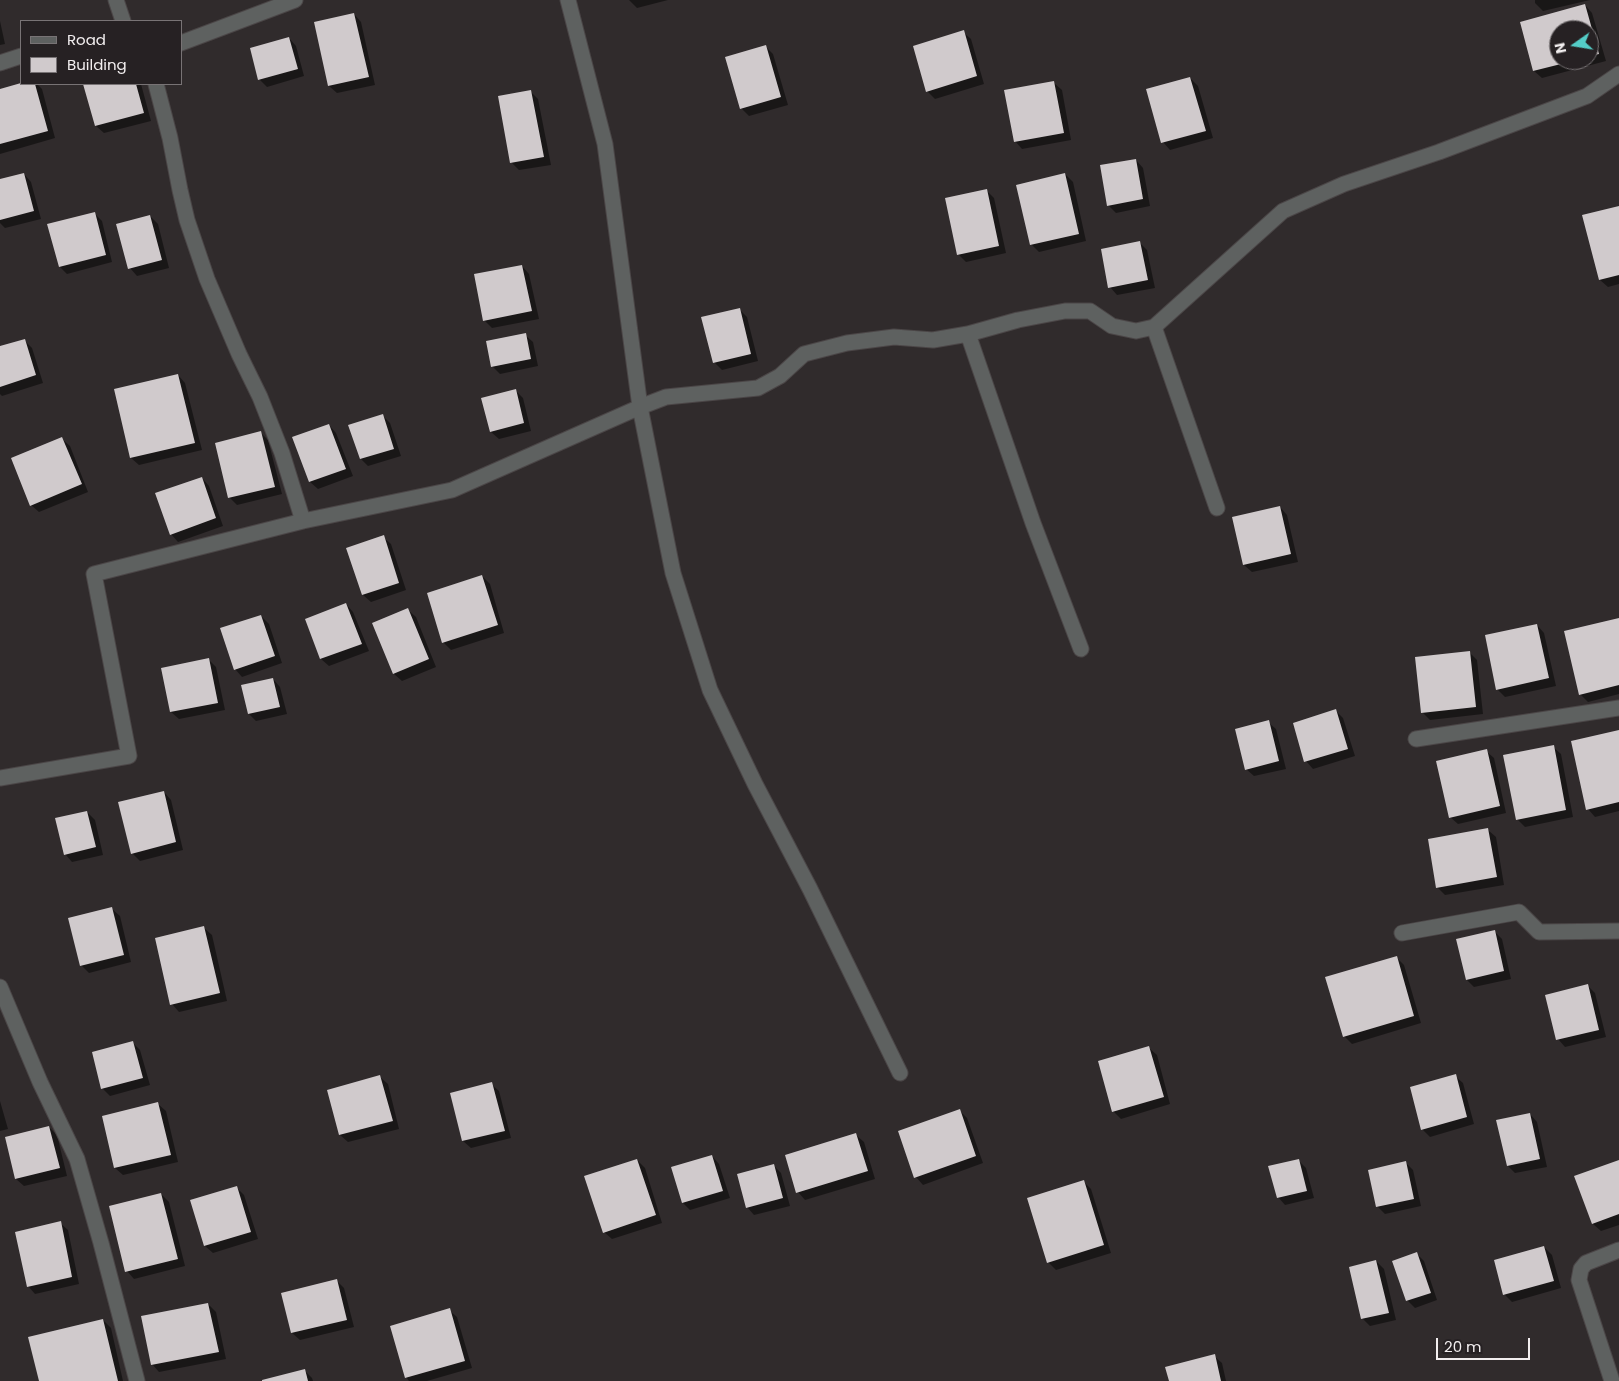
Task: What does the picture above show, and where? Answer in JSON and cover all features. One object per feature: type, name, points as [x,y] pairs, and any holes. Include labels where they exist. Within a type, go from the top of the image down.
[{"type":"street","points":[[116,0],[123,20]]},
{"type":"street","points":[[182,43],[295,0]]},
{"type":"street","points":[[568,0],[605,144],[640,407],[673,573],[710,690],[900,1073]]},
{"type":"street","points":[[0,63],[20,56]]},
{"type":"street","points":[[0,778],[129,756],[94,574],[303,521],[452,490],[666,397],[758,388],[780,376],[804,354],[847,343],[894,338],[932,340],[968,334],[1018,320],[1065,310],[1090,310],[1112,326],[1136,331],[1154,327],[1283,211],[1344,184],[1439,152],[1587,96],[1619,74]]},
{"type":"street","points":[[156,85],[170,138],[187,220],[206,278],[260,397],[284,461],[303,521]]},
{"type":"street","points":[[1154,327],[1217,508]]},
{"type":"street","points":[[968,334],[1033,523],[1082,649]]},
{"type":"street","points":[[1416,739],[1619,708]]},
{"type":"street","points":[[1402,933],[1519,912],[1539,932],[1619,931]]},
{"type":"street","points":[[0,987],[40,1082],[77,1159],[137,1381]]},
{"type":"street","points":[[1612,1381],[1579,1280],[1581,1269],[1586,1263],[1619,1250]]},
{"type":"building","points":[[1585,4],[1589,20],[1549,20],[1549,67],[1533,71],[1520,22]]},
{"type":"building","points":[[354,13],[369,77],[328,86],[314,22]]},
{"type":"building","points":[[964,30],[977,76],[926,92],[913,46]]},
{"type":"building","points":[[289,37],[298,69],[258,80],[250,48]]},
{"type":"building","points":[[766,45],[781,97],[740,109],[725,57]]},
{"type":"building","points":[[1190,77],[1206,131],[1161,143],[1146,89]]},
{"type":"building","points":[[1054,81],[1064,133],[1014,142],[1004,90]]},
{"type":"building","points":[[20,83],[20,85],[35,85],[48,131],[0,144],[0,89]]},
{"type":"building","points":[[83,85],[136,85],[144,113],[95,126]]},
{"type":"building","points":[[531,90],[544,157],[510,163],[498,96]]},
{"type":"building","points":[[1136,159],[1143,199],[1107,206],[1100,165]]},
{"type":"building","points":[[24,173],[34,211],[0,220],[0,179]]},
{"type":"building","points":[[1065,173],[1079,234],[1030,245],[1016,185]]},
{"type":"building","points":[[987,189],[999,246],[957,255],[945,198]]},
{"type":"building","points":[[1619,206],[1619,275],[1599,280],[1582,215]]},
{"type":"building","points":[[95,212],[106,255],[59,267],[47,224]]},
{"type":"building","points":[[150,215],[162,260],[128,269],[116,224]]},
{"type":"building","points":[[1140,241],[1148,280],[1108,288],[1101,249]]},
{"type":"building","points":[[522,265],[532,311],[483,321],[474,274]]},
{"type":"building","points":[[740,308],[751,354],[713,363],[701,317]]},
{"type":"building","points":[[526,333],[531,359],[491,367],[486,341]]},
{"type":"building","points":[[25,339],[36,375],[0,387],[0,346]]},
{"type":"building","points":[[178,374],[195,443],[130,458],[114,389]]},
{"type":"building","points":[[516,389],[524,423],[490,432],[481,398]]},
{"type":"building","points":[[383,414],[394,449],[360,459],[348,425]]},
{"type":"building","points":[[329,424],[346,469],[309,482],[292,437]]},
{"type":"building","points":[[261,431],[275,487],[228,498],[215,443]]},
{"type":"building","points":[[62,437],[82,484],[30,506],[11,458]]},
{"type":"building","points":[[202,477],[216,518],[170,535],[155,493]]},
{"type":"building","points":[[1280,506],[1291,554],[1243,565],[1232,517]]},
{"type":"building","points":[[384,535],[399,583],[362,595],[346,548]]},
{"type":"building","points":[[482,575],[498,625],[442,643],[427,593]]},
{"type":"building","points":[[346,603],[362,644],[320,659],[305,619]]},
{"type":"building","points":[[408,608],[429,659],[393,674],[372,623]]},
{"type":"building","points":[[261,615],[275,656],[234,670],[220,628]]},
{"type":"building","points":[[1619,618],[1619,685],[1579,695],[1564,631]]},
{"type":"building","points":[[1537,624],[1549,678],[1496,690],[1485,635]]},
{"type":"building","points":[[1470,651],[1476,707],[1421,713],[1415,657]]},
{"type":"building","points":[[209,658],[218,703],[170,712],[161,668]]},
{"type":"building","points":[[273,678],[280,707],[248,714],[241,685]]},
{"type":"building","points":[[1336,709],[1348,749],[1304,762],[1293,723]]},
{"type":"building","points":[[1269,720],[1279,761],[1245,770],[1235,729]]},
{"type":"building","points":[[1619,730],[1619,802],[1586,810],[1571,741]]},
{"type":"building","points":[[1554,745],[1566,810],[1516,820],[1503,755]]},
{"type":"building","points":[[1487,749],[1500,806],[1449,818],[1436,761]]},
{"type":"building","points":[[164,791],[176,842],[131,854],[118,802]]},
{"type":"building","points":[[87,811],[96,847],[64,855],[55,818]]},
{"type":"building","points":[[1488,828],[1497,877],[1436,888],[1428,839]]},
{"type":"building","points":[[112,907],[124,955],[80,966],[68,918]]},
{"type":"building","points":[[204,926],[220,993],[170,1005],[155,938]]},
{"type":"building","points":[[1495,930],[1504,971],[1466,980],[1456,939]]},
{"type":"building","points":[[1397,956],[1414,1016],[1343,1037],[1325,977]]},
{"type":"building","points":[[1588,984],[1599,1030],[1556,1040],[1545,995]]},
{"type":"building","points":[[133,1041],[143,1078],[101,1089],[92,1052]]},
{"type":"building","points":[[1149,1046],[1164,1097],[1112,1112],[1098,1061]]},
{"type":"building","points":[[1456,1074],[1467,1117],[1421,1130],[1410,1087]]},
{"type":"building","points":[[380,1075],[393,1121],[339,1135],[327,1090]]},
{"type":"building","points":[[492,1082],[505,1131],[462,1141],[450,1093]]},
{"type":"building","points":[[158,1102],[171,1155],[114,1168],[102,1116]]},
{"type":"building","points":[[960,1109],[976,1156],[914,1178],[898,1131]]},
{"type":"building","points":[[1530,1113],[1540,1159],[1507,1166],[1496,1120]]},
{"type":"building","points":[[49,1126],[60,1168],[15,1179],[5,1137]]},
{"type":"building","points":[[856,1133],[868,1171],[796,1193],[785,1155]]},
{"type":"building","points":[[712,1155],[723,1191],[682,1203],[671,1167]]},
{"type":"building","points":[[637,1159],[656,1215],[603,1233],[584,1176]]},
{"type":"building","points":[[1299,1159],[1307,1191],[1277,1198],[1268,1166]]},
{"type":"building","points":[[1619,1160],[1619,1214],[1592,1224],[1574,1176]]},
{"type":"building","points":[[1406,1161],[1414,1199],[1376,1207],[1368,1170]]},
{"type":"building","points":[[774,1164],[783,1198],[746,1208],[737,1174]]},
{"type":"building","points":[[1084,1180],[1104,1245],[1047,1263],[1027,1198]]},
{"type":"building","points":[[237,1186],[251,1232],[204,1246],[190,1200]]},
{"type":"building","points":[[161,1193],[178,1259],[125,1272],[109,1206]]},
{"type":"building","points":[[61,1221],[72,1277],[27,1287],[15,1232]]},
{"type":"building","points":[[1544,1246],[1554,1281],[1503,1295],[1494,1260]]},
{"type":"building","points":[[1417,1252],[1431,1293],[1406,1301],[1392,1261]]},
{"type":"building","points":[[1376,1260],[1389,1313],[1361,1319],[1349,1267]]},
{"type":"building","points":[[337,1279],[347,1320],[291,1333],[281,1293]]},
{"type":"building","points":[[208,1303],[219,1352],[151,1365],[141,1316]]},
{"type":"building","points":[[450,1308],[465,1361],[405,1378],[390,1326]]},
{"type":"building","points":[[103,1319],[118,1381],[39,1381],[28,1337]]},
{"type":"building","points":[[1215,1354],[1221,1381],[1169,1381],[1165,1367]]},
{"type":"building","points":[[305,1369],[308,1381],[262,1381],[262,1380]]}]
